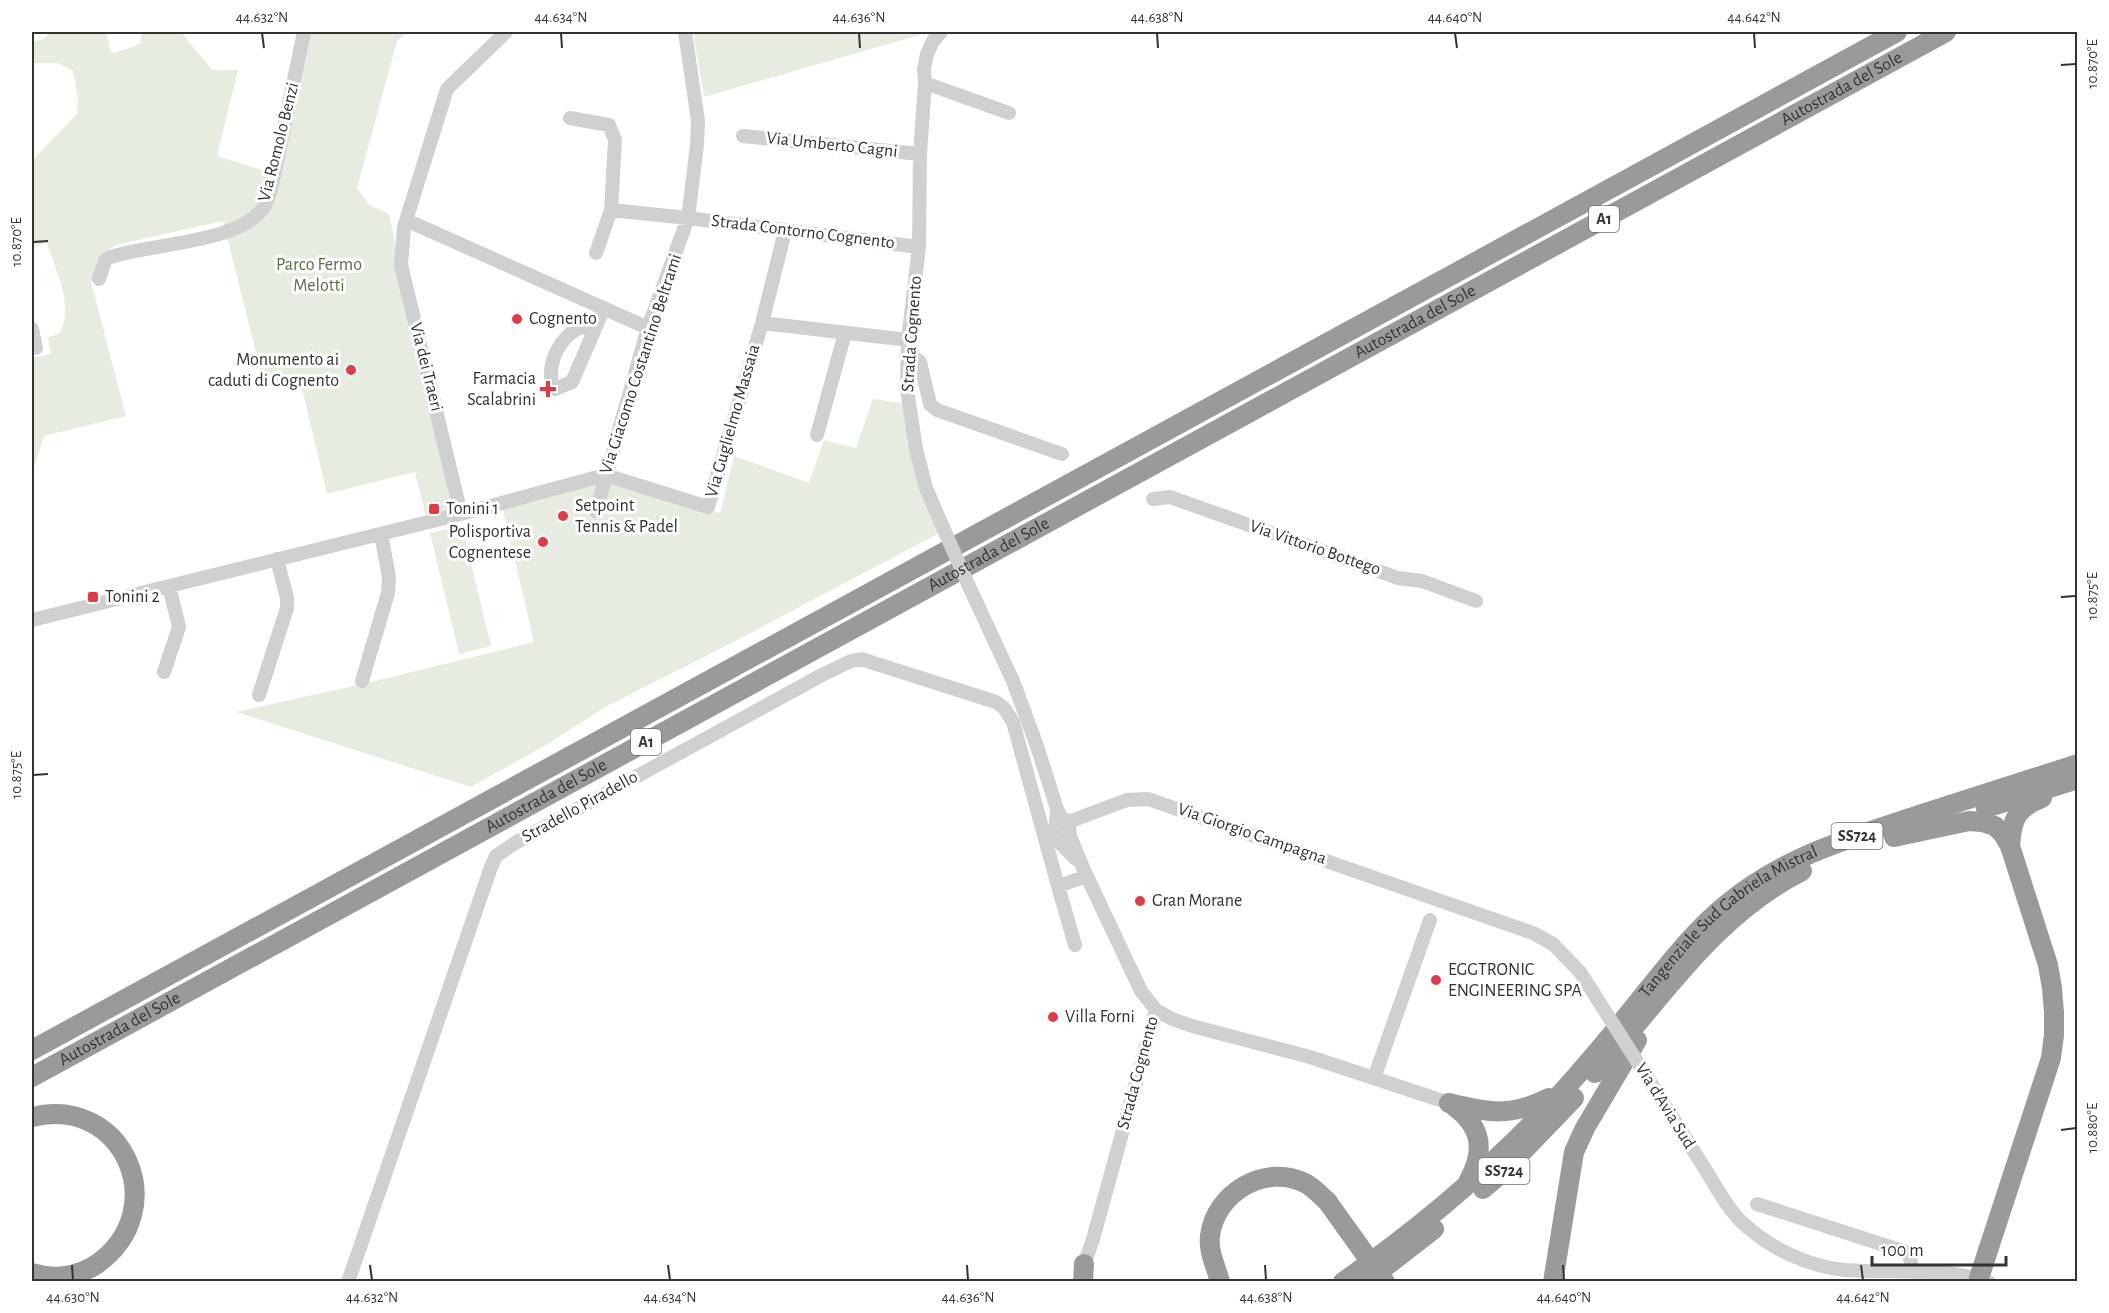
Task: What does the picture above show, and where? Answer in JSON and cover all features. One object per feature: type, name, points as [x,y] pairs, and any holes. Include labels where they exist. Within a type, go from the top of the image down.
[{"type":"highway","name":"Autostrada del Sole","points":[[32,1050],[1897,32]]},
{"type":"highway","name":"Autostrada del Sole","points":[[32,1077],[1946,32]]},
{"type":"highway","name":"Tangenziale Sud Gabriela Mistral","points":[[1633,1019],[1668,965],[1704,925],[1727,903],[1784,865],[1854,837],[2078,764]]},
{"type":"highway","name":"Tangenziale Sud Gabriela Mistral","points":[[1633,1019],[1739,912],[1791,876],[1841,854],[2078,779]]},
{"type":"highway","points":[[2010,846],[2012,823],[2022,809],[2032,802],[2078,784]]},
{"type":"highway","points":[[1894,837],[1968,821],[1995,826],[2010,846],[2048,965],[2052,988],[2054,1035],[2046,1076],[1984,1280]]},
{"type":"highway","points":[[1553,1281],[1574,1152],[1590,1119],[1648,1021],[1682,970]]},
{"type":"highway","name":"SS724","points":[[1343,1281],[1464,1189],[1493,1163],[1633,1019]]},
{"type":"highway","name":"SS724","points":[[1366,1281],[1405,1253],[1503,1172],[1550,1124],[1633,1019]]},
{"type":"highway","points":[[1449,1103],[1492,1113],[1507,1113],[1536,1105],[1562,1091]]},
{"type":"highway","points":[[1449,1103],[1471,1122],[1478,1135],[1480,1147],[1474,1172],[1464,1189]]},
{"type":"highway","points":[[32,1117],[62,1113],[84,1118],[100,1128],[114,1141],[124,1155],[134,1176],[135,1199],[133,1217],[125,1236],[111,1254],[92,1267],[70,1276],[49,1277],[32,1273]]},
{"type":"highway","points":[[1221,1278],[1210,1250],[1214,1219],[1221,1207],[1239,1188],[1268,1176],[1305,1183],[1327,1201],[1385,1281]]},
{"type":"street","name":"Via Romolo Benzi","points":[[99,279],[108,258],[231,231],[256,216],[264,208],[274,177],[304,32]]},
{"type":"street","name":"Via dei Traeri","points":[[461,514],[401,265],[404,227],[447,89],[506,32]]},
{"type":"street","name":"Strada Contorno Cognento","points":[[685,32],[698,121],[688,218]]},
{"type":"street","name":"Strada Cognento","points":[[941,32],[933,41],[927,54],[924,69],[919,247],[903,340],[908,359],[907,390],[916,449],[926,488],[1013,681],[1057,808],[1062,819],[1068,821],[1070,836],[1085,872],[1141,991],[1156,1010],[1082,1276]]},
{"type":"street","points":[[925,83],[1009,113]]},
{"type":"street","points":[[570,118],[609,125],[615,140],[611,210],[596,253]]},
{"type":"street","name":"Via Umberto Cagni","points":[[743,136],[920,154]]},
{"type":"street","name":"Strada Contorno Cognento","points":[[611,210],[919,247]]},
{"type":"street","name":"Via Giacomo Costantino Beltrami","points":[[596,511],[648,328],[688,218]]},
{"type":"street","points":[[406,220],[648,328]]},
{"type":"street","name":"Via Guglielmo Massaia","points":[[605,475],[708,507],[762,323],[785,231]]},
{"type":"street","points":[[594,329],[604,308]]},
{"type":"street","points":[[762,323],[903,340]]},
{"type":"street","points":[[32,329],[36,348]]},
{"type":"street","points":[[817,435],[845,333]]},
{"type":"street","points":[[908,359],[915,358],[920,362],[930,404],[937,410],[1062,454]]},
{"type":"street","points":[[32,621],[461,514],[605,475]]},
{"type":"street","name":"Via Vittorio Bottego","points":[[1154,499],[1170,497],[1398,578],[1422,581],[1476,601]]},
{"type":"street","points":[[362,681],[388,593],[389,578],[381,534]]},
{"type":"street","points":[[260,695],[287,608],[287,598],[277,560]]},
{"type":"street","points":[[164,672],[179,627],[169,586]]},
{"type":"street","name":"Stradello Piradello","points":[[348,1281],[490,867],[496,856],[525,837],[822,675],[851,661],[861,659],[996,702],[1004,708],[1013,722],[1059,886]]},
{"type":"street","name":"Via Giorgio Campagna","points":[[1068,821],[1127,800],[1148,799],[1437,898]]},
{"type":"street","name":"Strada Cognento","points":[[1057,808],[1055,833],[1057,840],[1085,872]]},
{"type":"street","points":[[1075,945],[1059,886],[1085,872]]},
{"type":"street","name":"Via d'Avia Sud","points":[[1437,898],[1533,933],[1553,944],[1580,972],[1726,1202],[1744,1224],[1768,1243],[1812,1264],[1843,1270],[1960,1275],[1984,1280]]},
{"type":"street","points":[[1374,1078],[1430,920]]},
{"type":"street","points":[[1156,1010],[1192,1026],[1310,1058],[1449,1103]]},
{"type":"street","points":[[1757,1204],[1909,1253],[1912,1272]]},
{"type":"green space","name":"Parco Fermo Melotti","points":[[50,32],[106,32],[111,52],[114,53],[140,44],[142,32],[181,32],[212,70],[238,70],[217,156],[275,174],[308,32],[407,32],[397,41],[357,188],[369,205],[389,214],[458,509],[426,517],[415,472],[327,494],[299,376],[264,385],[223,221],[116,245],[100,256],[91,282],[126,416],[44,436],[32,474],[32,358],[51,354],[48,337],[59,334],[65,312],[65,301],[47,243],[32,246],[32,161],[77,114],[78,99],[73,71],[58,63],[32,63],[32,42],[44,39]]},
{"type":"green space","points":[[693,32],[930,32],[704,97]]},
{"type":"green space","points":[[873,399],[905,404],[943,531],[605,707],[549,743],[471,787],[236,712],[534,642],[501,501],[606,475],[720,513],[734,456],[809,483],[824,440],[856,448]]},
{"type":"green space","points":[[462,526],[491,646],[459,654],[430,533]]},
{"type":"place","name":"Cognento","points":[[517,319]]},
{"type":"place","name":"Monumento ai caduti di Cognento","points":[[351,370]]},
{"type":"place","name":"Farmacia Scalabrini","points":[[548,389]]},
{"type":"place","name":"Tonini 1","points":[[434,509]]},
{"type":"place","name":"Setpoint Tennis & Padel","points":[[563,516]]},
{"type":"place","name":"Polisportiva Cognentese","points":[[543,542]]},
{"type":"place","name":"Tonini 2","points":[[93,597]]},
{"type":"place","name":"Gran Morane","points":[[1140,901]]},
{"type":"place","name":"EGGTRONIC ENGINEERING SPA","points":[[1436,980]]},
{"type":"place","name":"Villa Forni","points":[[1053,1017]]}]
